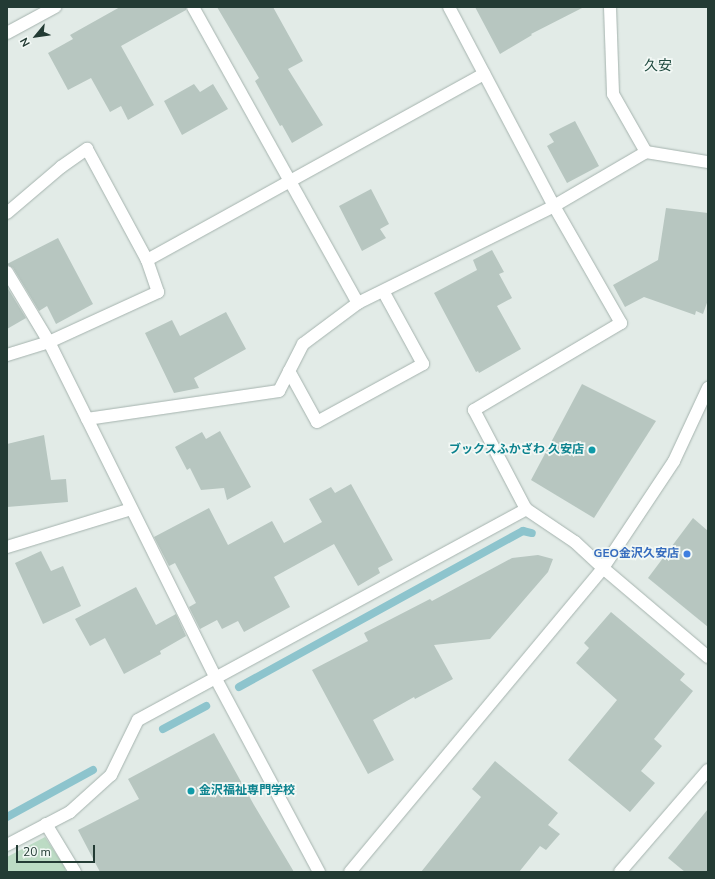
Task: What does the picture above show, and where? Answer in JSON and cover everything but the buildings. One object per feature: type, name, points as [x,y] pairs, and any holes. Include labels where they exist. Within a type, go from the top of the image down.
[{"type":"street","points":[[7,33],[55,7]]},
{"type":"street","points":[[193,7],[291,180],[358,303]]},
{"type":"street","points":[[449,7],[554,206],[621,323],[474,410],[526,509],[575,542],[602,568],[708,657]]},
{"type":"street","points":[[610,7],[613,94],[646,152]]},
{"type":"street","points":[[147,260],[484,74]]},
{"type":"street","points":[[7,213],[61,167],[87,149],[147,260],[158,292],[49,342],[7,356]]},
{"type":"street","points":[[87,420],[279,391],[303,344],[358,303],[554,206],[646,152],[708,162]]},
{"type":"street","points":[[7,272],[49,342],[216,679],[319,872]]},
{"type":"street","points":[[289,371],[317,422],[423,364],[383,291]]},
{"type":"street","points":[[350,872],[602,568],[674,461],[708,388]]},
{"type":"street","points":[[7,547],[131,509]]},
{"type":"street","points":[[7,845],[70,812],[112,775],[138,720],[216,679],[526,509]]},
{"type":"street","points":[[620,872],[708,770]]},
{"type":"street","points":[[46,824],[75,872]]},
{"type":"green space","points":[[45,837],[65,867],[66,872],[7,872],[7,857]]},
{"type":"waterway","points":[[239,687],[523,531],[532,533]]},
{"type":"waterway","points":[[163,729],[206,706]]},
{"type":"waterway","points":[[7,817],[93,770]]},
{"type":"place","name":"ブックスふかざわ 久安店","points":[[592,450]]},
{"type":"place","name":"GEO金沢久安店","points":[[687,554]]},
{"type":"place","name":"金沢福祉専門学校","points":[[191,791]]},
{"type":"district","name":"久安","points":[[658,66]]}]
